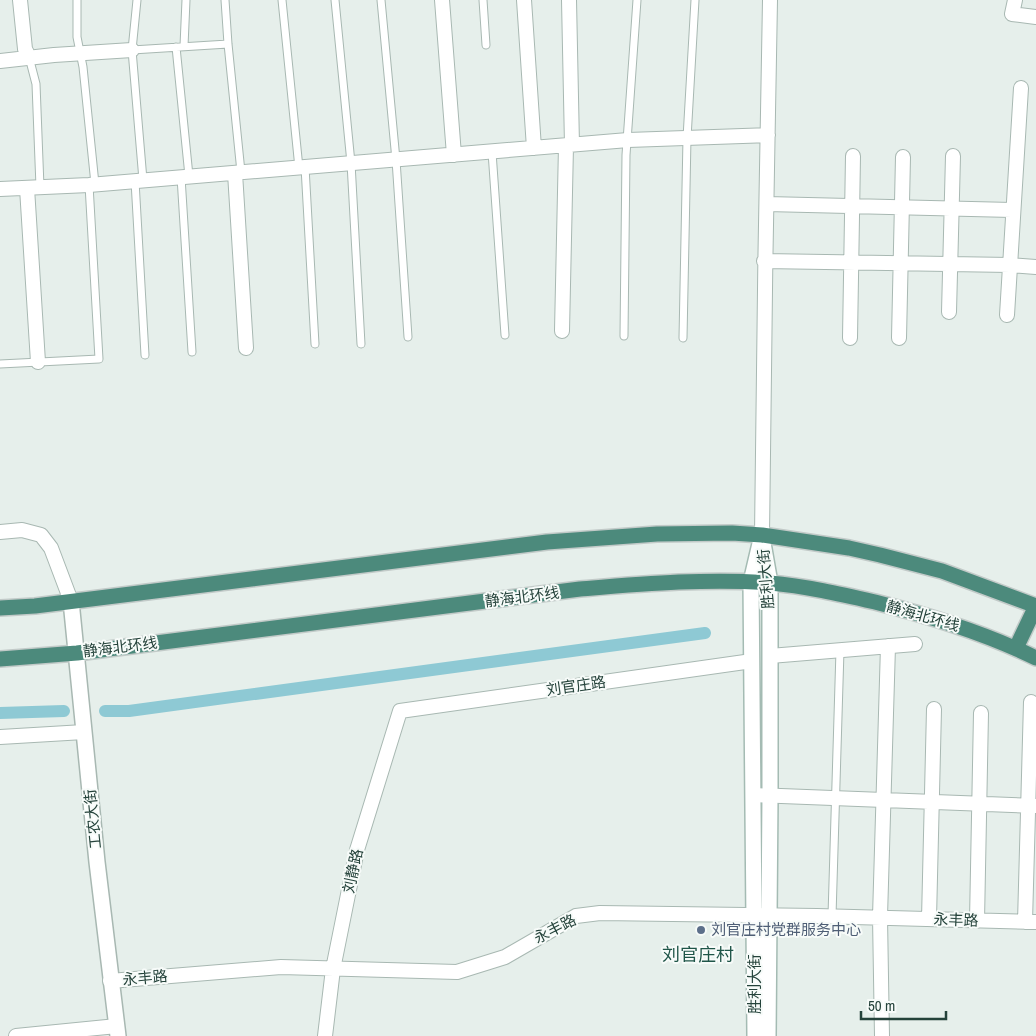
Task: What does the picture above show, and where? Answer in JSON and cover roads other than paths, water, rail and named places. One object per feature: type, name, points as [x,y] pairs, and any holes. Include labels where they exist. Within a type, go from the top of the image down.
[{"type":"highway","points":[[0,608],[71,601],[547,542],[657,534],[732,533],[762,535],[848,548],[911,562],[951,574],[1036,606],[1016,648]]},
{"type":"highway","name":"静海北环线","points":[[0,659],[77,653],[580,589],[639,584],[751,582],[770,583],[842,595],[903,609],[963,628],[1016,648],[1036,658]]},
{"type":"main road","name":"胜利大街","points":[[762,535],[751,582],[753,795],[768,1036]]},
{"type":"main road","name":"胜利大街","points":[[754,1036],[770,796],[770,583],[762,535]]},
{"type":"main road","name":"工农大街","points":[[71,601],[110,981],[118,1031]]},
{"type":"street","points":[[20,0],[25,49],[29,57]]},
{"type":"street","points":[[442,0],[454,155]]},
{"type":"street","points":[[524,0],[534,148]]},
{"type":"street","points":[[562,332],[569,146],[569,0]]},
{"type":"street","points":[[762,535],[764,261],[767,204],[770,0]]},
{"type":"street","points":[[1015,0],[1012,14],[1036,17]]},
{"type":"street","points":[[0,61],[29,57],[132,50]]},
{"type":"street","points":[[1007,315],[1021,88]]},
{"type":"street","points":[[0,189],[139,181],[628,140],[768,135]]},
{"type":"street","points":[[850,338],[853,156]]},
{"type":"street","points":[[899,338],[903,156]]},
{"type":"street","points":[[950,312],[952,156]]},
{"type":"street","points":[[238,172],[246,348]]},
{"type":"street","points":[[34,187],[38,362]]},
{"type":"street","points":[[767,204],[1012,210]]},
{"type":"street","points":[[764,261],[1036,267]]},
{"type":"street","points":[[0,532],[22,530],[41,535],[51,548],[71,601]]},
{"type":"street","points":[[770,656],[915,644]]},
{"type":"street","points":[[882,1036],[880,918],[888,646]]},
{"type":"street","name":"刘官庄路","points":[[400,711],[752,661]]},
{"type":"street","points":[[1030,922],[1031,702]]},
{"type":"street","points":[[929,919],[934,709]]},
{"type":"street","name":"刘静路","points":[[325,1036],[333,968],[357,850],[400,711]]},
{"type":"street","points":[[976,920],[982,713]]},
{"type":"street","points":[[0,737],[84,732]]},
{"type":"street","points":[[753,795],[1032,806]]},
{"type":"street","name":"永丰路","points":[[110,981],[281,967],[457,972],[505,957],[576,916],[600,913],[832,916],[1030,922]]},
{"type":"street","points":[[16,1036],[118,1031]]},
{"type":"lane","points":[[0,364],[99,359],[92,184],[81,53],[77,37],[78,0]]},
{"type":"lane","points":[[137,0],[132,50],[145,355]]},
{"type":"lane","points":[[186,0],[180,47],[192,352]]},
{"type":"lane","points":[[225,0],[238,172]]},
{"type":"lane","points":[[282,0],[302,167],[315,344]]},
{"type":"lane","points":[[335,0],[351,164],[361,344]]},
{"type":"lane","points":[[381,0],[396,160],[408,337]]},
{"type":"lane","points":[[483,0],[486,45]]},
{"type":"lane","points":[[624,336],[626,154],[637,0]]},
{"type":"lane","points":[[683,338],[687,138],[695,0]]},
{"type":"lane","points":[[132,50],[228,44]]},
{"type":"lane","points":[[29,57],[36,84],[34,187]]},
{"type":"lane","points":[[492,152],[505,334]]},
{"type":"lane","points":[[832,916],[840,650]]},
{"type":"waterway","points":[[105,711],[129,711],[705,633]]},
{"type":"waterway","points":[[0,713],[64,711]]},
{"type":"place","name":"刘官庄村党群服务中心","points":[[701,930]]},
{"type":"district","name":"刘官庄村","points":[[698,955]]}]
